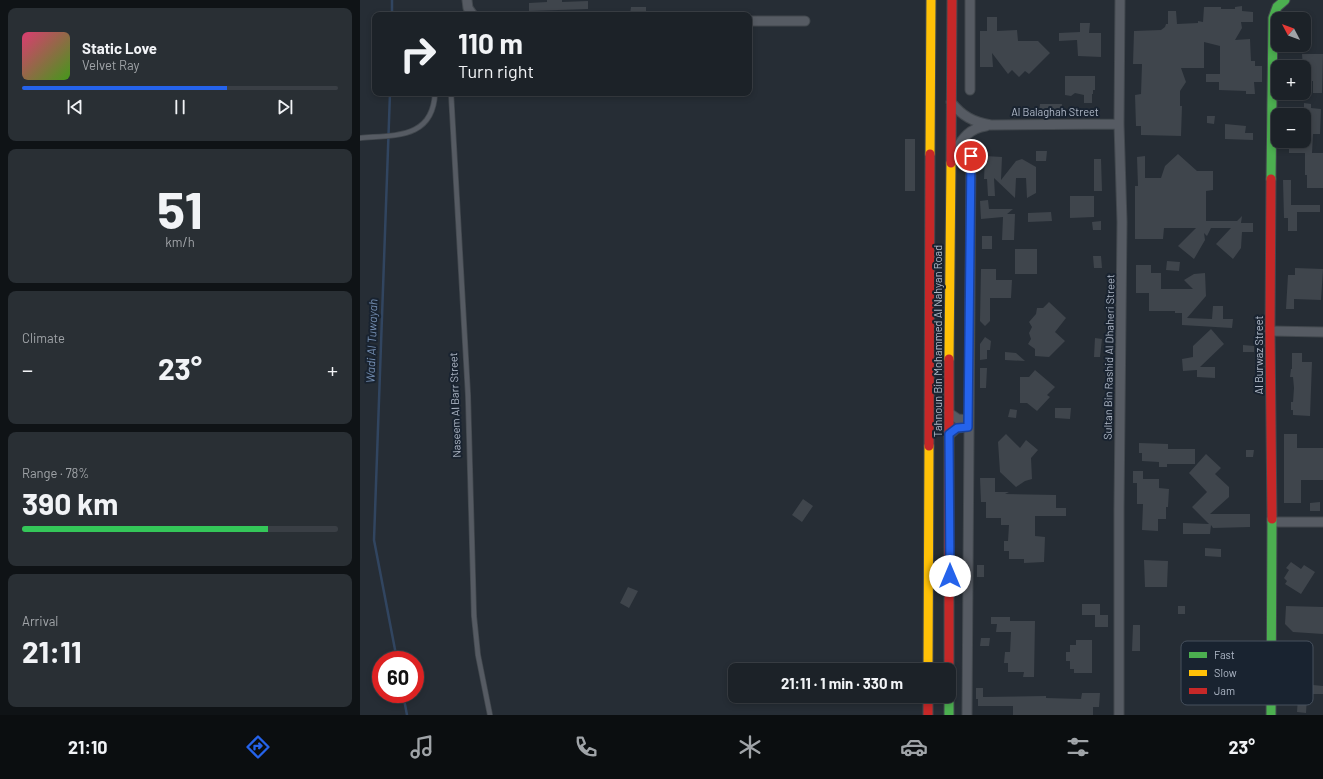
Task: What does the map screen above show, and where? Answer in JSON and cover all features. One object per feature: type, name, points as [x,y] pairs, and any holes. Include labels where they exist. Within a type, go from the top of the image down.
[{"type":"main road","name":"Tahnoun Bin Mohammed Al Nahyan Road","points":[[928,663],[931,0]]},
{"type":"main road","name":"Tahnoun Bin Mohammed Al Nahyan Road","points":[[949,663],[949,413],[952,0]]},
{"type":"main road","name":"Al Burwaz Street","points":[[1271,641],[1270,331],[1272,22],[1275,9],[1285,0]]},
{"type":"main road","points":[[929,396],[934,409],[936,424],[938,507],[944,513],[950,515]]},
{"type":"main road","points":[[928,703],[928,715]]},
{"type":"main road","points":[[949,703],[949,715]]},
{"type":"main road","name":"Al Burwaz Street","points":[[1271,705],[1271,715]]},
{"type":"street","points":[[970,0],[970,90]]},
{"type":"street","name":"Sultan Bin Rashid Al Dhaheri Street","points":[[1119,715],[1119,501],[1122,222],[1120,0]]},
{"type":"street","points":[[752,21],[805,21]]},
{"type":"street","name":"Al Balaghah Street","points":[[951,102],[967,118],[990,125]]},
{"type":"street","name":"Al Balaghah Street","points":[[951,156],[969,133],[980,127],[990,125],[1120,124]]},
{"type":"street","points":[[967,715],[971,156]]},
{"type":"street","points":[[1270,331],[1323,332]]},
{"type":"street","points":[[949,413],[958,420],[968,424]]},
{"type":"street","points":[[949,434],[957,428],[968,424]]},
{"type":"street","points":[[1272,522],[1323,522]]},
{"type":"lane","points":[[360,138],[406,133],[420,127],[430,117],[435,102],[435,96]]},
{"type":"lane","name":"Naseem Al Barr Street","points":[[451,96],[468,395],[474,616],[478,655],[490,715]]},
{"type":"building","points":[[547,0],[562,0],[562,2],[588,1],[588,9],[529,11],[529,3],[547,2]]},
{"type":"building","points":[[1242,6],[1242,11],[1253,12],[1253,22],[1241,22],[1242,28],[1235,40],[1250,39],[1251,61],[1255,61],[1255,66],[1262,66],[1262,82],[1254,82],[1255,94],[1246,94],[1246,91],[1219,90],[1219,82],[1206,82],[1206,74],[1220,74],[1220,46],[1204,42],[1204,68],[1181,68],[1186,82],[1180,91],[1180,106],[1182,106],[1181,136],[1141,135],[1141,126],[1136,126],[1135,95],[1141,94],[1142,64],[1133,64],[1134,31],[1161,30],[1166,24],[1168,24],[1168,11],[1176,11],[1177,24],[1198,23],[1198,21],[1203,22],[1204,7],[1235,9],[1235,7]]},
{"type":"building","points":[[631,7],[646,7],[646,12],[630,12]]},
{"type":"building","points":[[987,17],[997,17],[997,31],[1017,30],[1018,41],[1038,41],[1050,53],[1029,74],[1025,71],[1019,77],[1012,70],[1008,74],[992,53],[993,67],[980,67],[980,31],[987,31]]},
{"type":"building","points":[[1080,23],[1090,23],[1089,33],[1101,33],[1101,57],[1078,56],[1077,40],[1059,41],[1059,33],[1080,32]]},
{"type":"building","points":[[1302,54],[1323,54],[1322,93],[1313,93],[1313,81],[1311,81],[1311,60],[1302,60]]},
{"type":"building","points":[[1065,76],[1095,76],[1095,90],[1093,90],[1092,94],[1092,103],[1084,103],[1084,95],[1075,93],[1071,96],[1065,95]]},
{"type":"building","points":[[1304,103],[1311,104],[1311,108],[1304,108]]},
{"type":"building","points":[[1040,104],[1062,104],[1061,113],[1039,112]]},
{"type":"building","points":[[1311,108],[1321,109],[1320,134],[1313,134],[1312,153],[1323,153],[1323,188],[1307,188],[1307,175],[1305,175],[1305,153],[1289,153],[1289,148],[1311,148]]},
{"type":"building","points":[[1207,116],[1215,116],[1214,124],[1207,123]]},
{"type":"building","points":[[1225,124],[1246,126],[1245,133],[1253,133],[1253,140],[1225,139]]},
{"type":"building","points":[[905,139],[915,139],[915,191],[905,191]]},
{"type":"building","points":[[1036,151],[1047,151],[1046,161],[1036,161]]},
{"type":"building","points":[[1178,154],[1197,171],[1213,171],[1213,190],[1206,191],[1206,221],[1237,221],[1242,216],[1241,223],[1253,223],[1253,232],[1242,232],[1241,248],[1233,259],[1216,244],[1231,228],[1211,228],[1207,236],[1204,233],[1205,240],[1194,259],[1178,246],[1196,228],[1164,228],[1163,239],[1135,239],[1135,186],[1138,186],[1137,157],[1145,156],[1145,178],[1161,178],[1165,166]]},
{"type":"building","points":[[985,156],[1002,157],[1001,180],[1016,161],[1022,159],[1036,167],[1036,193],[1027,198],[1026,178],[1016,178],[1015,198],[994,178],[995,196],[988,196],[987,179],[984,179]]},
{"type":"building","points":[[1094,159],[1101,159],[1102,191],[1094,191]]},
{"type":"building","points":[[1283,180],[1291,180],[1291,205],[1320,205],[1320,212],[1297,212],[1297,231],[1288,231],[1288,218],[1284,218]]},
{"type":"building","points":[[1070,196],[1094,196],[1094,217],[1070,218]]},
{"type":"building","points":[[988,200],[989,209],[1013,209],[1007,214],[1015,214],[1014,240],[1002,240],[1003,217],[981,219],[980,201]]},
{"type":"building","points":[[1051,212],[1052,221],[1028,222],[1028,213]]},
{"type":"building","points":[[1101,221],[1101,230],[1093,230],[1092,222]]},
{"type":"building","points":[[982,236],[992,236],[992,249],[982,249]]},
{"type":"building","points":[[1015,249],[1037,249],[1037,274],[1015,274]]},
{"type":"building","points":[[1093,256],[1101,256],[1102,268],[1094,268]]},
{"type":"building","points":[[1167,261],[1180,262],[1179,271],[1166,270]]},
{"type":"building","points":[[1136,265],[1151,265],[1151,273],[1161,273],[1161,289],[1193,289],[1184,280],[1194,274],[1205,273],[1206,296],[1187,318],[1212,319],[1213,306],[1223,306],[1223,319],[1233,319],[1232,328],[1182,325],[1182,313],[1175,313],[1175,311],[1149,311],[1149,293],[1136,293]]},
{"type":"building","points":[[1295,268],[1323,269],[1321,300],[1294,299],[1294,309],[1286,309],[1288,275],[1295,275]]},
{"type":"building","points":[[981,269],[996,269],[996,280],[1012,280],[1011,298],[990,298],[990,321],[985,326],[980,321]]},
{"type":"building","points":[[1049,302],[1066,318],[1055,332],[1065,341],[1049,357],[1035,356],[1035,349],[1028,344],[1031,339],[1029,333],[1032,327],[1029,322],[1036,314],[1037,308],[1043,308]]},
{"type":"building","points":[[1211,329],[1224,344],[1200,367],[1215,367],[1215,378],[1197,377],[1197,370],[1183,371],[1182,359],[1193,357],[1193,346]]},
{"type":"building","points":[[985,337],[991,341],[990,350],[987,350],[987,359],[980,360],[980,344]]},
{"type":"building","points":[[1095,338],[1102,339],[1100,357],[1094,357]]},
{"type":"building","points":[[1243,345],[1254,346],[1254,352],[1243,352]]},
{"type":"building","points":[[1005,352],[1016,353],[1025,361],[1005,360]]},
{"type":"building","points":[[1292,353],[1302,353],[1302,362],[1312,362],[1310,416],[1293,415],[1293,410],[1291,410],[1294,388],[1293,377],[1290,377],[1292,369]]},
{"type":"building","points":[[980,368],[987,368],[986,388],[980,388]]},
{"type":"building","points":[[1035,370],[1055,387],[1047,395],[1050,397],[1037,411],[1027,403],[1020,403],[1020,377],[1029,377]]},
{"type":"building","points":[[1055,408],[1071,408],[1070,419],[1055,418]]},
{"type":"building","points":[[1010,409],[1017,410],[1016,418],[1008,417]]},
{"type":"building","points":[[1006,434],[1020,448],[1026,440],[1038,450],[1031,458],[1032,479],[1025,481],[1016,487],[1000,472],[998,442]]},
{"type":"building","points":[[1284,434],[1297,434],[1297,448],[1323,448],[1323,480],[1301,480],[1301,503],[1284,503]]},
{"type":"building","points":[[1139,443],[1168,444],[1168,449],[1195,449],[1195,464],[1167,464],[1167,467],[1159,467],[1159,462],[1142,461],[1142,453],[1139,453]]},
{"type":"building","points":[[1246,450],[1254,450],[1253,457],[1246,457]]},
{"type":"building","points":[[1206,454],[1221,468],[1215,474],[1229,487],[1229,497],[1210,514],[1250,514],[1250,527],[1213,528],[1211,525],[1210,534],[1183,534],[1183,523],[1209,524],[1192,507],[1207,492],[1189,473]]},
{"type":"building","points":[[1133,471],[1143,471],[1143,479],[1159,479],[1159,488],[1169,489],[1166,519],[1158,519],[1158,531],[1142,530],[1143,504],[1137,504],[1137,483],[1133,483]]},
{"type":"building","points":[[980,478],[995,478],[995,492],[1009,492],[1005,494],[1056,495],[1056,508],[1066,508],[1066,516],[1035,516],[1035,536],[1045,537],[1044,562],[1024,563],[1024,559],[1009,559],[1009,551],[1004,551],[1004,541],[1008,541],[1009,525],[1001,525],[1001,518],[986,518],[986,502],[981,502]]},
{"type":"building","points":[[803,499],[813,506],[802,522],[792,515]]},
{"type":"building","points":[[1320,502],[1320,511],[1310,511],[1310,503]]},
{"type":"building","points":[[1205,548],[1221,549],[1221,557],[1205,556]]},
{"type":"building","points":[[1144,560],[1168,561],[1167,587],[1145,587]]},
{"type":"building","points":[[1291,562],[1301,569],[1304,565],[1315,572],[1301,594],[1285,584],[1287,581],[1284,578],[1289,570],[1286,568]]},
{"type":"building","points":[[977,565],[984,565],[984,577],[977,577]]},
{"type":"building","points":[[628,587],[638,591],[629,608],[620,603]]},
{"type":"building","points":[[1082,604],[1100,604],[1100,615],[1108,615],[1108,627],[1095,627],[1095,615],[1082,615]]},
{"type":"building","points":[[1178,606],[1185,606],[1185,614],[1178,614]]},
{"type":"building","points":[[1286,606],[1323,607],[1323,634],[1293,632],[1285,624]]},
{"type":"building","points":[[991,617],[1010,617],[1010,621],[1035,621],[1034,677],[1023,677],[1024,672],[1008,672],[1008,663],[1004,663],[1005,652],[1010,652],[1011,632],[996,632],[997,624],[991,624]]},
{"type":"building","points":[[1133,625],[1140,625],[1140,651],[1132,651]]},
{"type":"building","points":[[981,638],[990,638],[989,646],[980,646]]},
{"type":"building","points":[[1076,640],[1092,640],[1092,673],[1074,673],[1074,669],[1070,669],[1070,661],[1066,661],[1066,652],[1070,652],[1070,645],[1076,645]]},
{"type":"building","points":[[1313,685],[1323,686],[1323,694],[1313,694]]},
{"type":"building","points":[[976,688],[983,688],[983,697],[1046,696],[1046,698],[1081,699],[1082,693],[1100,693],[1099,707],[1093,707],[1093,715],[1013,715],[1013,706],[978,706],[978,699],[976,699]]},
{"type":"building","points":[[1297,705],[1306,705],[1306,713],[1297,712]]},
{"type":"waterway","name":"Wadi Al Tuwayah","points":[[392,0],[392,12]]},
{"type":"waterway","name":"Wadi Al Tuwayah","points":[[390,96],[374,540],[395,651]]},
{"type":"waterway","name":"Wadi Al Tuwayah","points":[[405,703],[407,715]]},
{"type":"traffic: fast","points":[[1271,179],[1273,18],[1277,7],[1285,0]]},
{"type":"traffic: fast","points":[[1271,641],[1272,519]]},
{"type":"traffic: fast","points":[[949,703],[949,715]]},
{"type":"traffic: fast","points":[[1271,705],[1271,715]]},
{"type":"traffic: slow","points":[[930,154],[931,0]]},
{"type":"traffic: slow","points":[[949,359],[951,163]]},
{"type":"traffic: slow","points":[[928,663],[929,446]]},
{"type":"traffic: jam","points":[[951,163],[952,0]]},
{"type":"traffic: jam","points":[[929,446],[930,154]]},
{"type":"traffic: jam","points":[[1271,179],[1270,331],[1272,519]]},
{"type":"traffic: jam","points":[[949,359],[949,663]]},
{"type":"traffic: jam","points":[[928,703],[928,715]]},
{"type":"route","points":[[950,576],[949,434],[957,428],[963,426],[968,427],[971,156]]}]
